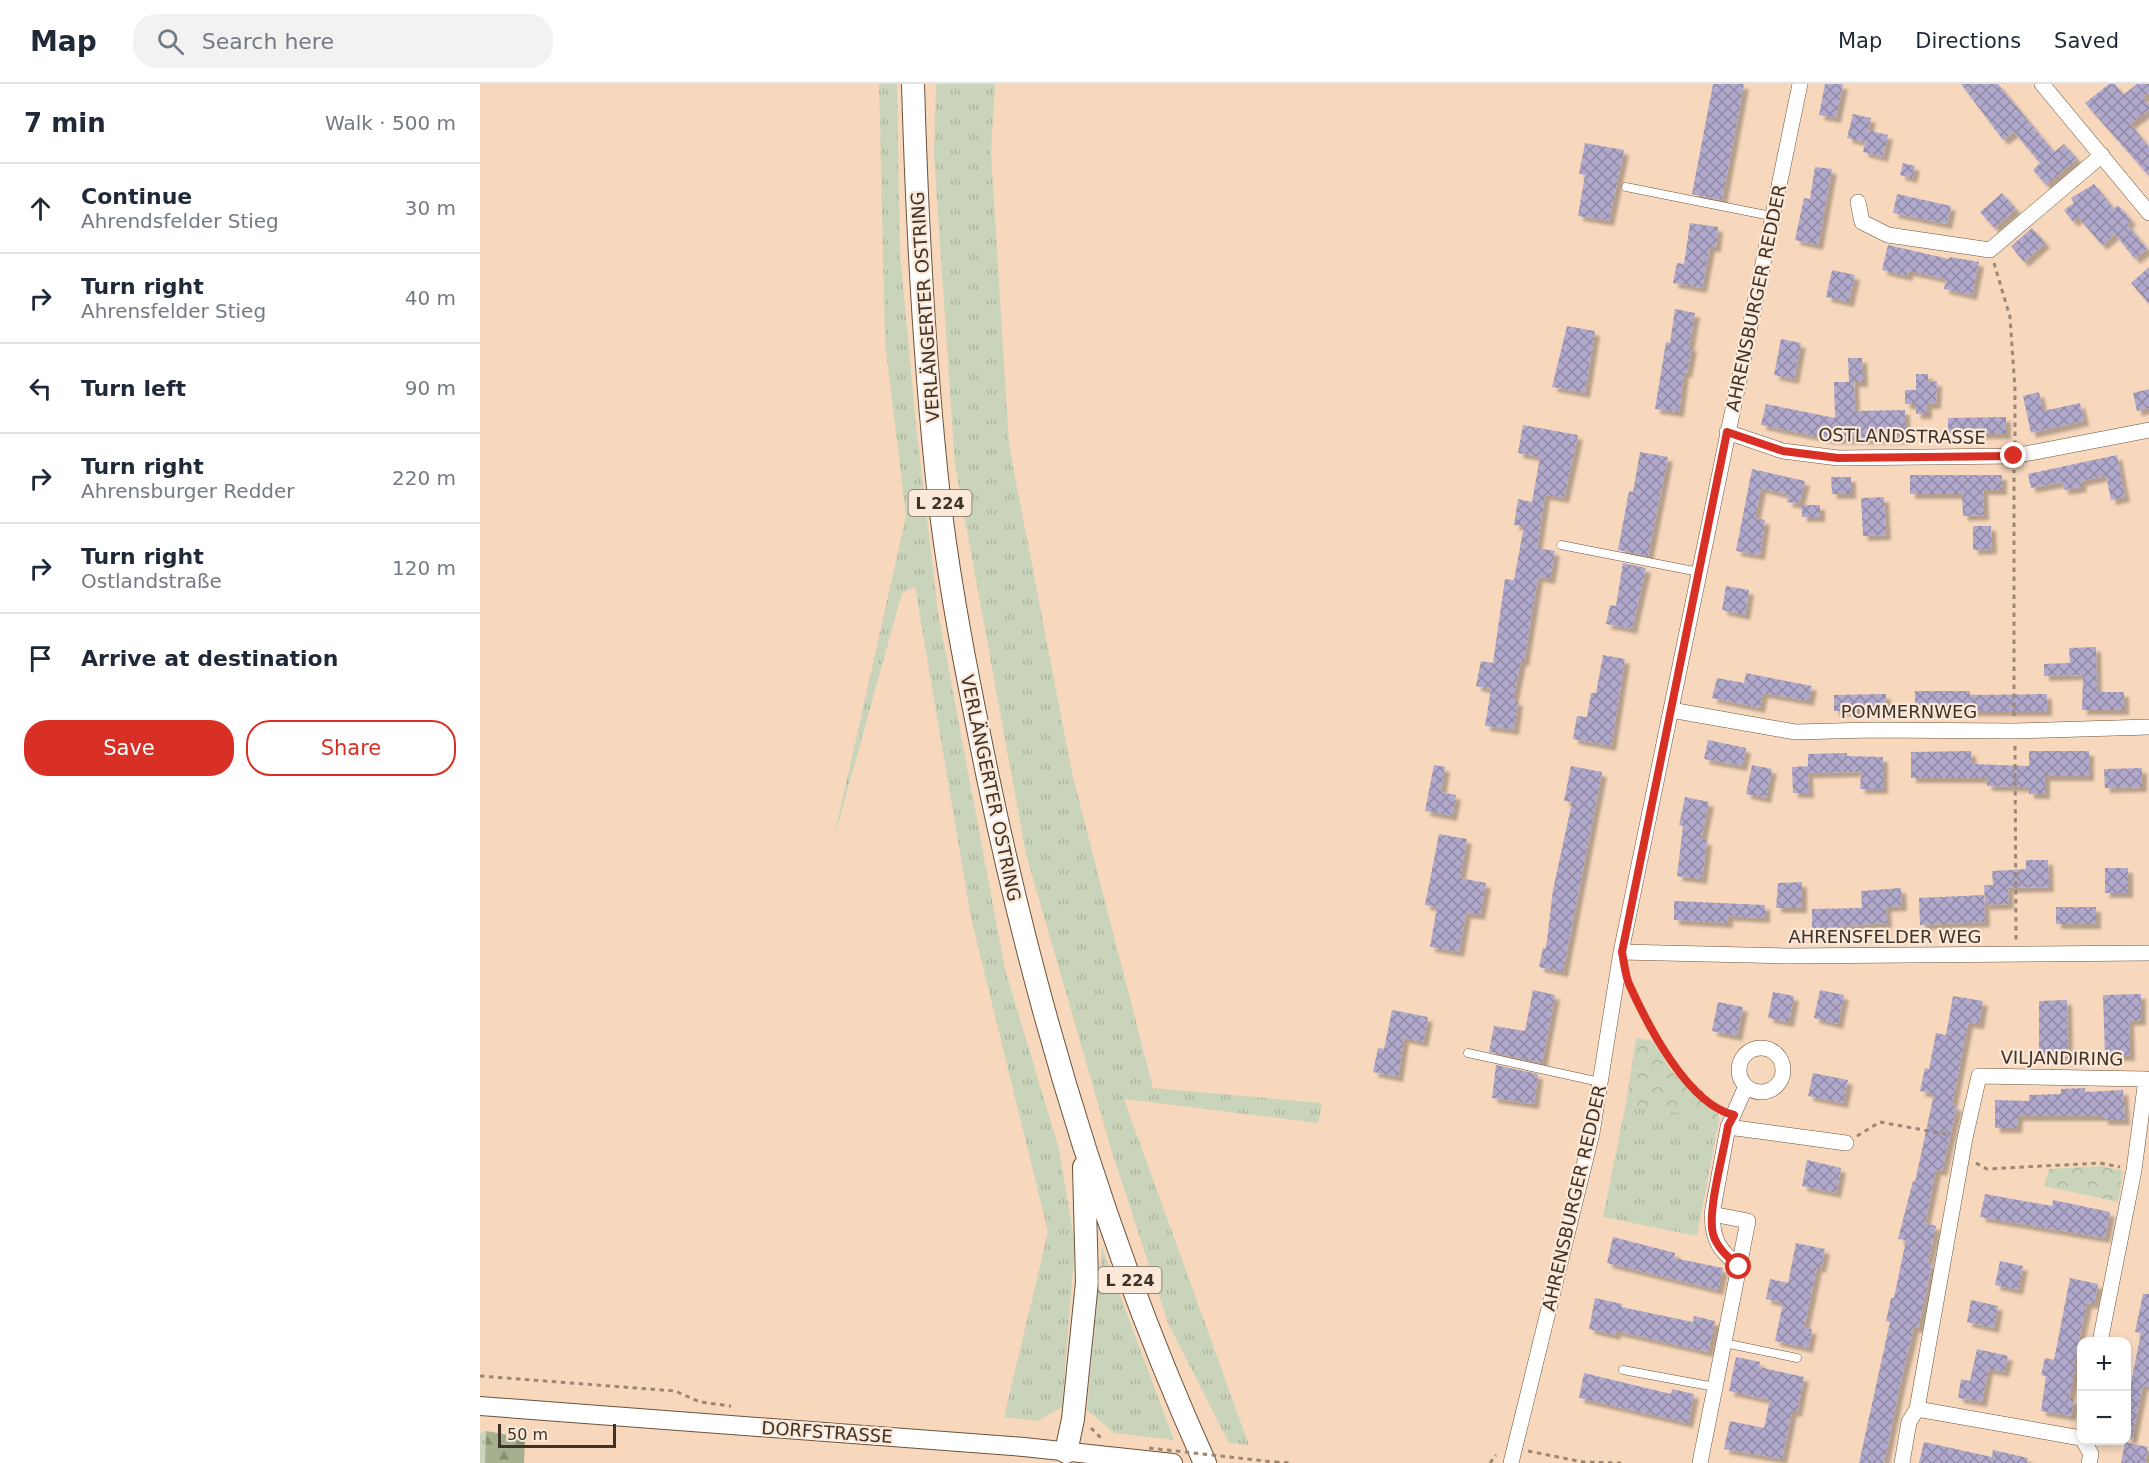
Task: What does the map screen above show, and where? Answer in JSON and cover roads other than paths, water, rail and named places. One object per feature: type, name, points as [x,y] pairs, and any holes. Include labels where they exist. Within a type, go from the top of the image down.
[{"type":"main road","name":"VERLÄNGERTER OSTRING","points":[[913,84],[923,316],[939,499],[969,688],[1019,915],[1041,1000],[1083,1142],[1119,1250],[1163,1366],[1204,1463]]},
{"type":"main road","points":[[1072,1458],[1072,1419],[1087,1282],[1083,1142]]},
{"type":"street","name":"AHRENSBURGER REDDER","points":[[1513,1456],[1592,1133],[1622,952],[1800,84]]},
{"type":"street","points":[[2042,84],[2149,213]]},
{"type":"street","points":[[1858,202],[1862,222],[1888,235],[1990,250],[2102,155]]},
{"type":"street","name":"OSTLANDSTRASSE","points":[[1727,432],[1783,451],[1838,458],[2014,456],[2149,430]]},
{"type":"street","name":"POMMERNWEG","points":[[1671,710],[1795,732],[2014,731],[2149,727]]},
{"type":"street","name":"AHRENSFELDER WEG","points":[[1622,952],[1787,956],[2149,953]]},
{"type":"street","name":"VILJANDIRING","points":[[1902,1463],[1909,1422],[1917,1409],[1965,1138],[1979,1076],[2146,1079],[2134,1170],[2101,1337]]},
{"type":"street","points":[[1739,1267],[1720,1249],[1713,1233],[1712,1214],[1731,1121],[1746,1086]]},
{"type":"street","points":[[1731,1121],[1846,1143]]},
{"type":"street","points":[[1700,1463],[1748,1221],[1712,1214]]},
{"type":"street","name":"DORFSTRASSE","points":[[480,1406],[1072,1458],[1149,1454],[1173,1463]]},
{"type":"street","points":[[1917,1409],[2077,1437]]},
{"type":"street","points":[[2086,1445],[2091,1454],[2089,1463]]},
{"type":"lane","points":[[1626,187],[1766,215],[1773,213]]},
{"type":"lane","points":[[1561,545],[1699,572]]},
{"type":"lane","points":[[1468,1053],[1600,1082]]},
{"type":"lane","points":[[1724,1343],[1797,1358]]},
{"type":"lane","points":[[1623,1370],[1715,1387]]}]
